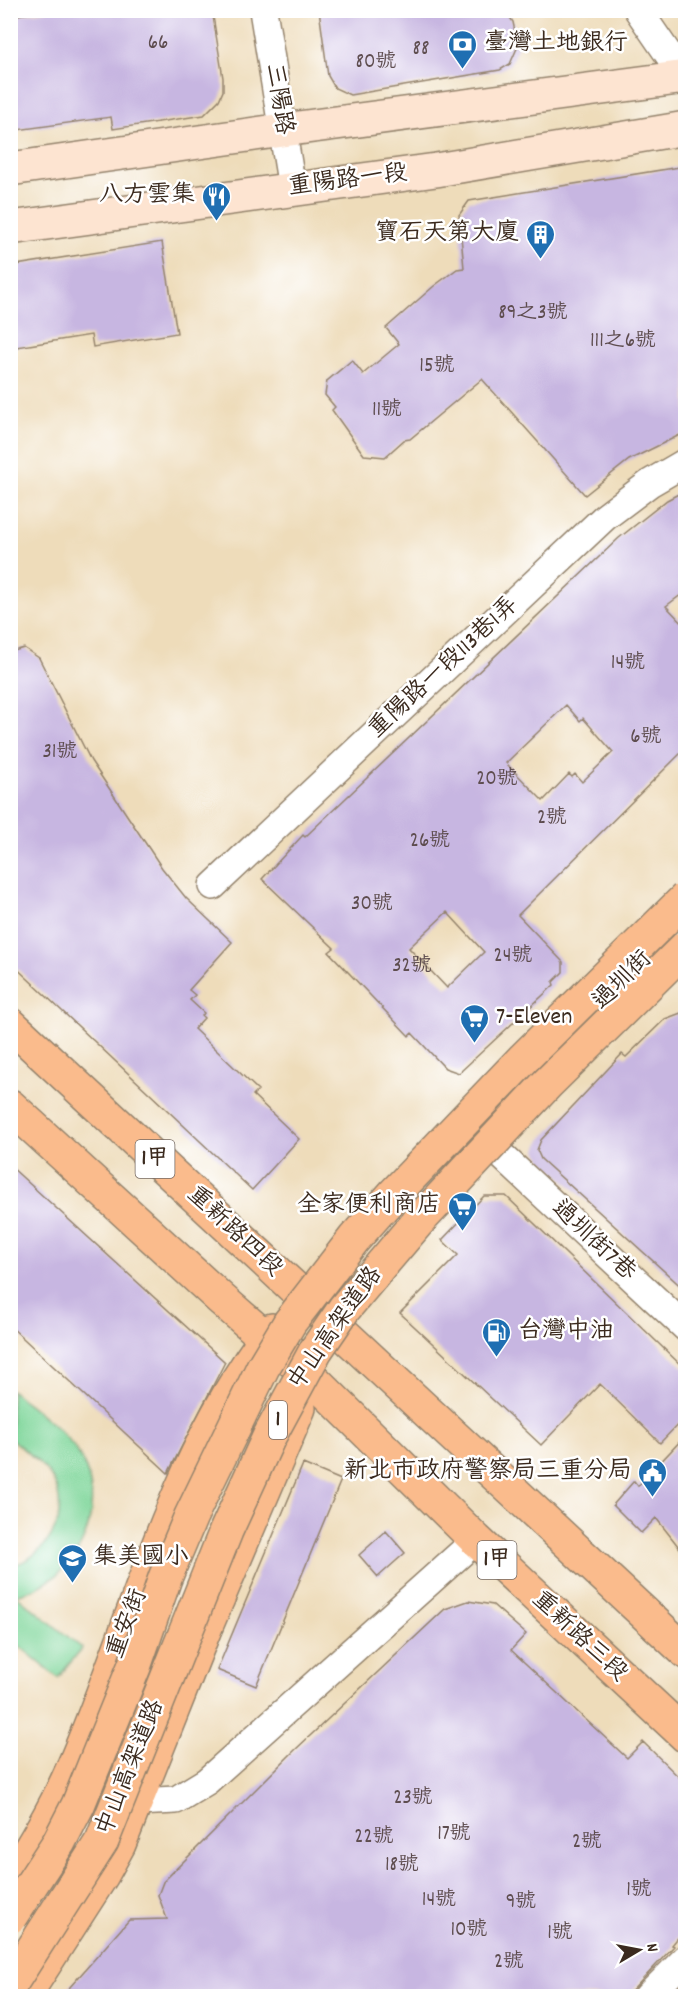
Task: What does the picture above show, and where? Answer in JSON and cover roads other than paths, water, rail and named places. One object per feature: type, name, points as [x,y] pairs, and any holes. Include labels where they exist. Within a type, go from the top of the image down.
[{"type":"main road","points":[[10,169],[685,77]]},
{"type":"main road","name":"重陽路一段","points":[[10,228],[436,170],[686,128]]},
{"type":"main road","name":"中山高架道路","points":[[10,1917],[59,1842],[78,1805],[134,1667],[165,1578],[191,1516],[263,1367],[290,1322],[341,1255],[394,1194],[524,1058],[686,898]]},
{"type":"main road","name":"過圳街","points":[[266,1338],[300,1293],[425,1151],[459,1144],[494,1113],[537,1066],[685,920]]},
{"type":"main road","name":"中山高架道路","points":[[10,1985],[102,1841],[225,1531],[269,1437],[316,1350],[344,1309],[416,1224],[547,1084],[686,947]]},
{"type":"main road","name":"重新路四段","points":[[10,1024],[300,1293]]},
{"type":"main road","name":"1甲","points":[[10,1106],[266,1338]]},
{"type":"main road","name":"1","points":[[24,1996],[102,1875],[137,1802],[204,1631],[313,1379],[361,1296],[457,1186],[459,1144]]},
{"type":"main road","name":"1甲","points":[[300,1293],[686,1652]]},
{"type":"main road","name":"重新路三段","points":[[266,1338],[313,1379],[477,1540],[686,1736]]},
{"type":"main road","name":"重安街","points":[[10,1882],[41,1833],[71,1772],[180,1491],[237,1378],[266,1338]]},
{"type":"street","name":"三陽路","points":[[263,10],[292,188]]},
{"type":"street","points":[[638,10],[685,77]]},
{"type":"street","name":"重陽路一段113巷1弄","points":[[213,886],[605,517],[651,483],[686,462]]},
{"type":"street","points":[[685,920],[686,926]]},
{"type":"street","name":"過圳街7巷","points":[[501,1155],[686,1328]]},
{"type":"street","points":[[137,1802],[176,1800],[207,1781],[477,1540]]},
{"type":"street","points":[[648,1996],[686,1958]]},
{"type":"place","name":"臺灣土地銀行","points":[[463,70]]},
{"type":"place","name":"八方雲集","points":[[216,222]]},
{"type":"place","name":"寶石天第大廈","points":[[540,260]]},
{"type":"place","name":"7-Eleven","points":[[475,1044]]},
{"type":"place","name":"全家便利商店","points":[[462,1232]]},
{"type":"place","name":"台灣中油","points":[[497,1358]]},
{"type":"place","name":"新北市政府警察局三重分局","points":[[653,1498]]},
{"type":"place","name":"集美國小","points":[[72,1584]]}]
